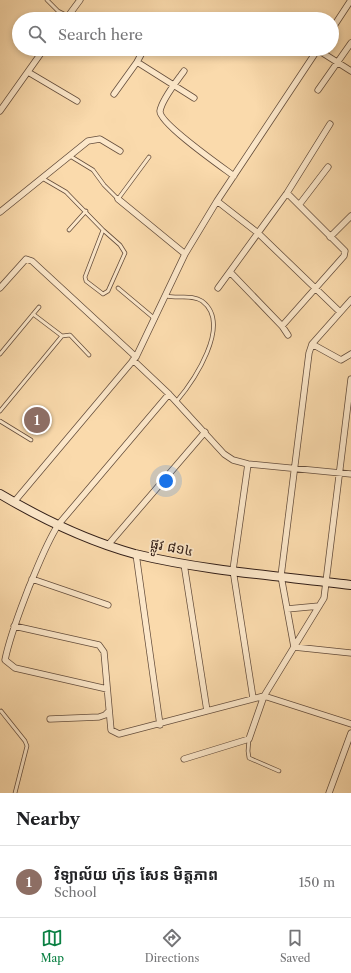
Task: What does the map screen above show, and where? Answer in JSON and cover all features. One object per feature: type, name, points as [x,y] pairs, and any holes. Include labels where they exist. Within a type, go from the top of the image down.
[{"type":"street","points":[[71,12],[80,0]]},
{"type":"street","points":[[339,18],[351,0]]},
{"type":"street","points":[[318,90],[351,43]]},
{"type":"street","points":[[0,109],[39,56]]},
{"type":"street","points":[[114,94],[140,56]]},
{"type":"street","points":[[14,502],[134,359],[166,296],[185,254],[217,201],[313,56]]},
{"type":"street","points":[[328,56],[351,72]]},
{"type":"street","points":[[136,62],[194,98]]},
{"type":"street","points":[[184,71],[173,86],[160,110],[163,119],[234,176]]},
{"type":"street","points":[[28,72],[77,101]]},
{"type":"street","points":[[218,288],[231,273],[287,192],[330,124]]},
{"type":"street","points":[[0,212],[88,141],[105,141],[120,151]]},
{"type":"street","points":[[299,205],[328,167]]},
{"type":"street","points":[[282,326],[344,256],[345,251],[287,192]]},
{"type":"street","points":[[118,199],[185,254]]},
{"type":"street","points":[[217,201],[258,232],[340,312]]},
{"type":"street","points":[[330,237],[351,216]]},
{"type":"street","points":[[0,288],[26,259],[32,261],[134,359],[169,394],[224,454],[233,460],[248,464],[351,474]]},
{"type":"street","points":[[231,273],[282,326],[288,335]]},
{"type":"street","points":[[294,647],[281,576],[309,353],[312,344],[351,300]]},
{"type":"street","points":[[312,344],[341,360],[351,354]]},
{"type":"street","points":[[184,759],[249,739],[264,696],[324,598],[351,379]]},
{"type":"street","points":[[108,690],[15,668],[8,664],[5,660],[14,626],[49,539],[58,525],[169,394]]},
{"type":"street","points":[[108,545],[204,432]]},
{"type":"street","points":[[248,464],[233,570],[253,698]]},
{"type":"street","name":"ផ្លូវ ៨១៤","points":[[0,494],[58,525],[108,545],[136,554],[184,564],[351,585]]},
{"type":"street","points":[[136,554],[160,725]]},
{"type":"street","points":[[184,564],[207,711]]},
{"type":"street","points":[[32,579],[108,604]]},
{"type":"street","points":[[287,609],[319,606]]},
{"type":"street","points":[[14,626],[99,645],[104,652],[112,730],[119,734],[160,725],[264,696],[351,724]]},
{"type":"street","points":[[294,647],[351,653]]},
{"type":"street","points":[[50,719],[99,717],[105,715],[109,711]]},
{"type":"street","points":[[329,793],[351,733]]},
{"type":"lane","points":[[47,0],[59,12]]},
{"type":"lane","points":[[70,156],[93,170],[104,185],[118,199],[148,157]]},
{"type":"lane","points":[[42,178],[66,192],[120,246],[125,253],[108,292],[103,294],[86,281],[85,277],[103,230]]},
{"type":"lane","points":[[69,230],[86,211]]},
{"type":"lane","points":[[118,288],[155,318]]},
{"type":"lane","points":[[166,296],[174,298],[188,297],[202,301],[213,313],[214,333],[202,363],[190,385],[176,402]]},
{"type":"lane","points":[[0,354],[39,307]]},
{"type":"lane","points":[[33,314],[62,336]]},
{"type":"lane","points":[[0,411],[62,336],[70,335],[89,355]]},
{"type":"lane","points":[[0,421],[31,440]]},
{"type":"lane","points":[[1,711],[25,741],[27,746],[15,793]]},
{"type":"lane","points":[[249,739],[249,758],[279,771]]},
{"type":"place","name":"វិទ្យាល័យ ហ៊ុន សែន មិត្តភាព","points":[[37,420]]}]
